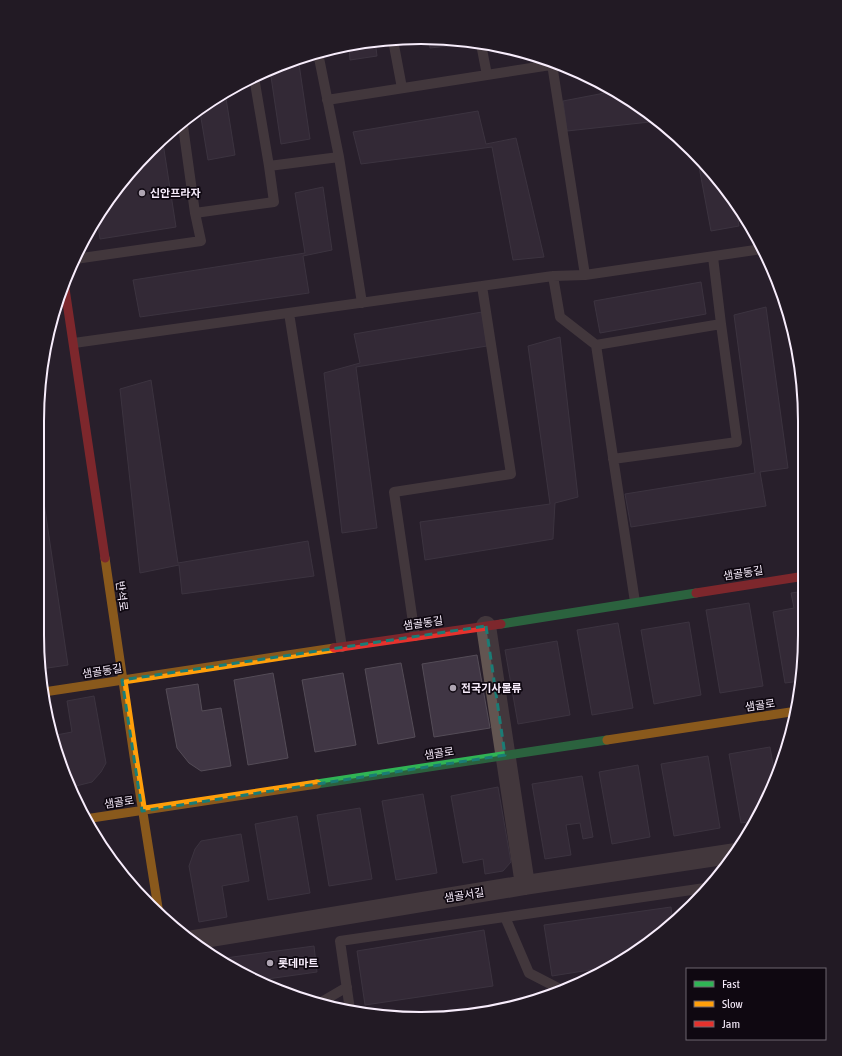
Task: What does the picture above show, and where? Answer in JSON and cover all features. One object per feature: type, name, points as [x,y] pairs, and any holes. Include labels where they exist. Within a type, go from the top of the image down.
[{"type":"street","name":"반석로","points":[[66,295],[122,680],[158,905]]},
{"type":"street","name":"샘골동길","points":[[48,691],[486,626],[798,577]]},
{"type":"street","points":[[486,626],[525,885]]},
{"type":"street","name":"샘골로","points":[[92,819],[790,712]]},
{"type":"street","name":"샘골서길","points":[[199,939],[525,885],[727,854]]},
{"type":"lane","points":[[395,45],[402,88]]},
{"type":"lane","points":[[482,49],[487,75]]},
{"type":"lane","points":[[319,58],[339,157],[362,303]]},
{"type":"lane","points":[[327,100],[546,65]]},
{"type":"lane","points":[[555,69],[585,275]]},
{"type":"lane","points":[[195,213],[274,202],[255,83]]},
{"type":"lane","points":[[81,258],[201,241],[195,213],[183,128]]},
{"type":"lane","points":[[269,166],[339,157]]},
{"type":"lane","points":[[74,343],[553,276],[585,275],[757,250]]},
{"type":"lane","points":[[613,459],[737,442],[713,257]]},
{"type":"lane","points":[[553,276],[560,317],[596,345],[635,602]]},
{"type":"lane","points":[[415,636],[394,492],[511,474],[482,286]]},
{"type":"lane","points":[[290,313],[342,647]]},
{"type":"lane","points":[[596,345],[721,324]]},
{"type":"lane","points":[[349,1005],[340,941],[700,889]]},
{"type":"lane","points":[[505,917],[529,973],[556,987]]},
{"type":"lane","points":[[325,1000],[347,987]]},
{"type":"highlighted area","points":[[486,626],[505,755],[142,811],[122,680]]},
{"type":"building","points":[[430,44],[452,46],[430,48]]},
{"type":"building","points":[[376,47],[377,56],[350,60],[349,51]]},
{"type":"building","points":[[299,64],[310,139],[281,144],[271,76]]},
{"type":"building","points":[[606,93],[651,122],[567,131],[563,101]]},
{"type":"building","points":[[226,99],[235,155],[208,160],[201,116]]},
{"type":"building","points":[[478,111],[486,144],[516,138],[544,257],[513,260],[492,147],[361,164],[353,132]]},
{"type":"building","name":"신안프라자","points":[[163,146],[176,227],[100,239],[98,227],[122,191],[154,154]]},
{"type":"building","points":[[699,166],[720,191],[738,218],[739,226],[711,231]]},
{"type":"building","points":[[323,187],[332,250],[303,256],[309,293],[140,317],[133,280],[305,253],[295,193]]},
{"type":"building","points":[[701,282],[706,314],[600,333],[594,301]]},
{"type":"building","points":[[766,307],[788,468],[760,472],[766,506],[631,527],[625,494],[755,473],[734,315]]},
{"type":"building","points":[[482,312],[487,346],[356,367],[377,528],[342,533],[324,373],[360,363],[354,334]]},
{"type":"building","points":[[560,337],[578,497],[555,503],[553,539],[425,560],[420,522],[550,504],[528,346]]},
{"type":"building","points":[[151,380],[178,563],[308,541],[314,576],[182,594],[179,565],[140,573],[120,389]]},
{"type":"building","points":[[44,503],[68,665],[46,668],[44,635]]},
{"type":"building","points":[[798,592],[797,660],[795,682],[785,683],[773,612],[794,608],[791,593]]},
{"type":"building","points":[[749,603],[763,686],[720,693],[706,610]]},
{"type":"building","points":[[689,622],[701,695],[654,704],[641,630]]},
{"type":"building","points":[[618,623],[633,708],[592,715],[577,630]]},
{"type":"building","points":[[557,641],[570,715],[518,724],[505,650]]},
{"type":"building","points":[[477,655],[490,728],[434,737],[422,664]]},
{"type":"building","points":[[401,663],[415,737],[378,744],[365,669]]},
{"type":"building","points":[[273,673],[288,758],[248,765],[234,680]]},
{"type":"building","points":[[343,673],[356,745],[315,752],[302,680]]},
{"type":"building","points":[[198,684],[202,711],[221,708],[231,766],[201,771],[189,763],[177,748],[166,689]]},
{"type":"building","points":[[94,696],[106,763],[101,772],[92,782],[76,786],[58,735],[72,732],[67,701]]},
{"type":"building","points":[[770,747],[774,767],[759,802],[748,822],[741,823],[729,754]]},
{"type":"building","points":[[708,756],[720,828],[674,836],[661,764]]},
{"type":"building","points":[[638,765],[650,837],[612,844],[599,772]]},
{"type":"building","points":[[582,776],[593,837],[583,839],[580,823],[566,825],[571,855],[545,859],[532,784]]},
{"type":"building","points":[[498,787],[511,862],[503,871],[485,874],[483,859],[463,863],[451,796]]},
{"type":"building","points":[[423,794],[437,873],[396,880],[382,801]]},
{"type":"building","points":[[360,808],[372,879],[329,886],[317,815]]},
{"type":"building","points":[[297,816],[310,893],[268,900],[255,824]]},
{"type":"building","points":[[241,834],[249,881],[222,886],[227,917],[199,922],[189,866],[195,849],[201,841]]},
{"type":"building","points":[[671,907],[672,916],[651,934],[595,969],[552,976],[544,925]]},
{"type":"building","points":[[484,930],[493,986],[365,1005],[357,951]]},
{"type":"building","name":"롯데마트","points":[[314,946],[317,972],[268,979],[227,958]]},
{"type":"traffic: fast","points":[[501,624],[696,593]]},
{"type":"traffic: fast","points":[[317,784],[607,740]]},
{"type":"traffic: slow","points":[[105,558],[158,905]]},
{"type":"traffic: slow","points":[[48,691],[334,648]]},
{"type":"traffic: slow","points":[[607,740],[790,712]]},
{"type":"traffic: slow","points":[[92,818],[317,784]]},
{"type":"traffic: jam","points":[[66,295],[105,558]]},
{"type":"traffic: jam","points":[[696,593],[798,577]]},
{"type":"traffic: jam","points":[[334,648],[501,624]]},
{"type":"place","name":"신안프라자","points":[[142,193]]},
{"type":"place","name":"전국기사물류","points":[[453,688]]},
{"type":"place","name":"롯데마트","points":[[270,963]]}]
